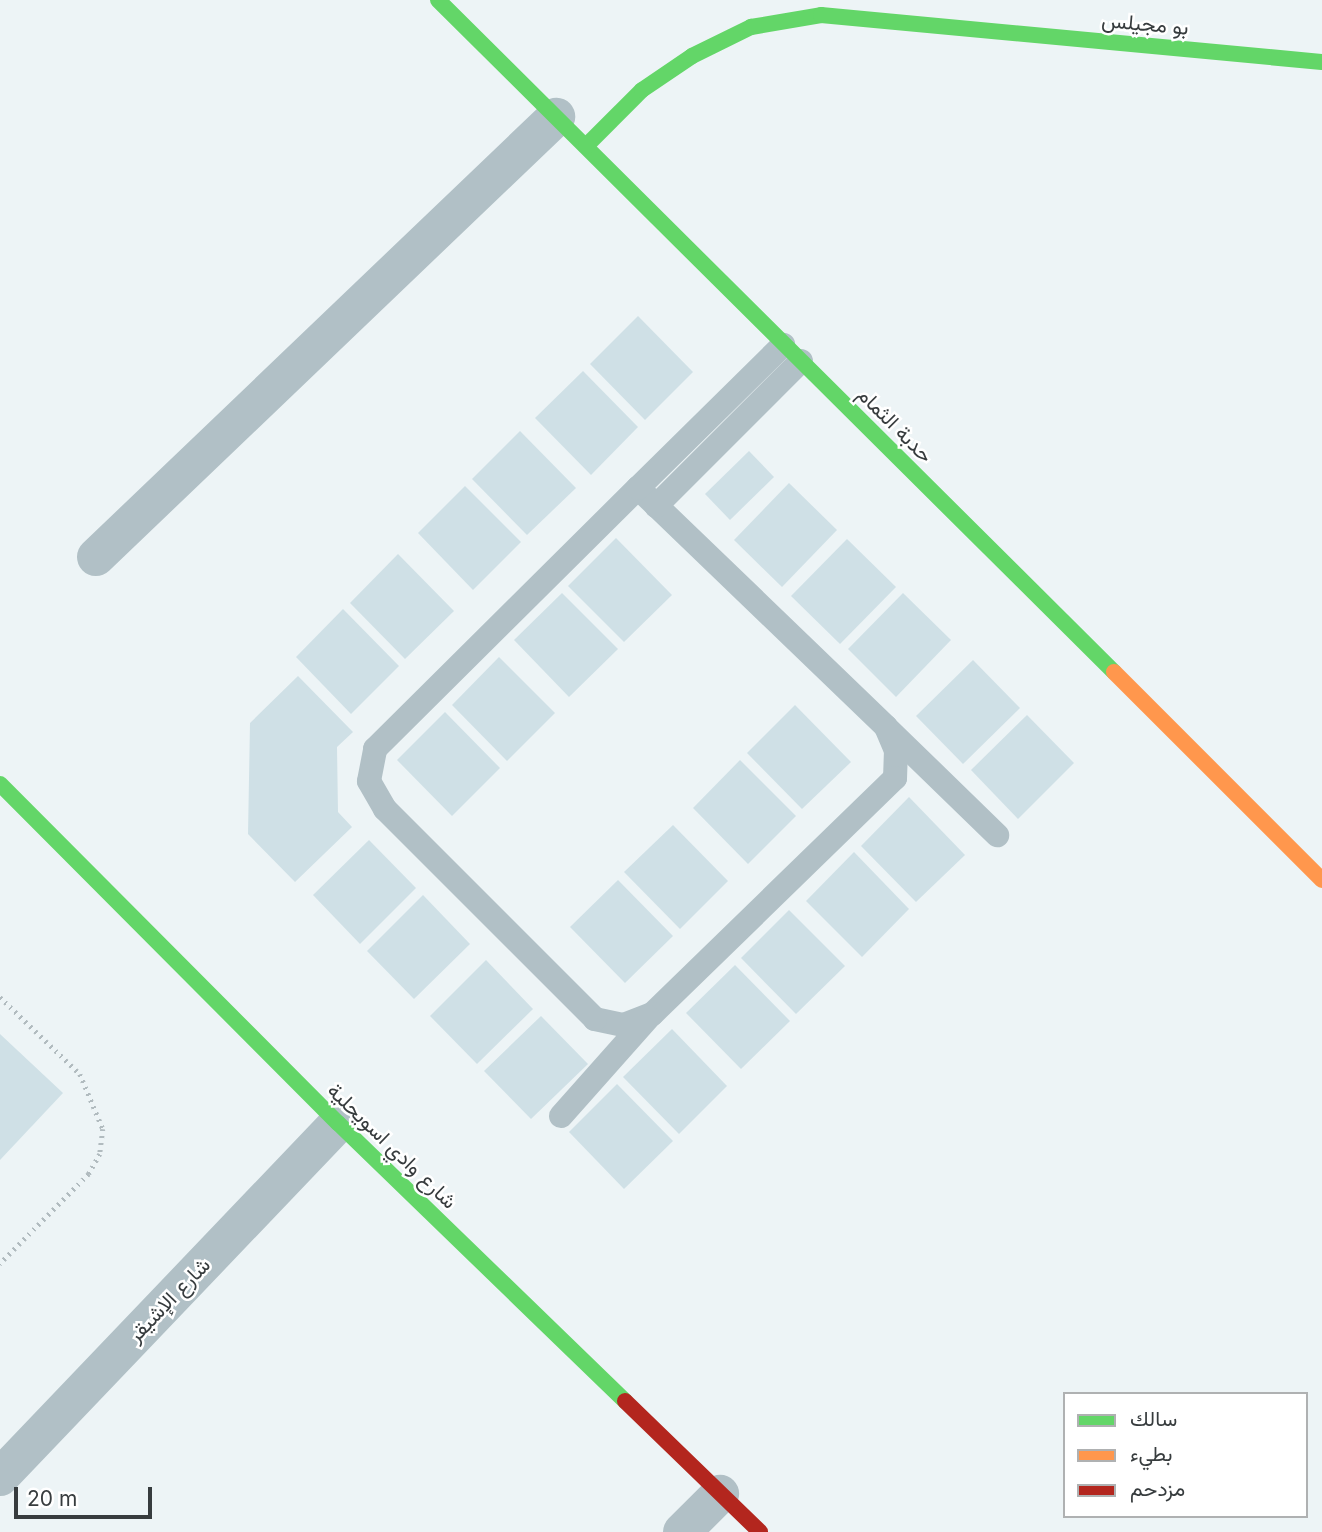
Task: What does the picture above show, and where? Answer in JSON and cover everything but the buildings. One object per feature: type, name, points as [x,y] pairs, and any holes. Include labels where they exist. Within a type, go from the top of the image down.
[{"type":"street","name":"حدبة الثمام","points":[[438,0],[1322,880]]},
{"type":"street","name":"بو مجيلس","points":[[586,146],[642,90],[692,56],[751,27],[821,15],[1322,62]]},
{"type":"street","points":[[96,557],[556,117]]},
{"type":"street","name":"شارع وادي اسويحلية","points":[[0,784],[338,1123],[760,1532]]},
{"type":"street","name":"شارع الإشيقر","points":[[0,1478],[338,1123]]},
{"type":"street","points":[[682,1532],[720,1494]]},
{"type":"lane","points":[[652,1014],[623,1025],[595,1020],[385,809],[369,781],[375,749],[638,488],[792,353]]},
{"type":"lane","points":[[656,506],[792,353]]},
{"type":"lane","points":[[638,488],[997,835]]},
{"type":"lane","points":[[561,1116],[652,1014],[895,778],[896,750],[886,727]]},
{"type":"path","points":[[0,997],[80,1074],[103,1129],[100,1154],[89,1174],[0,1264]]},
{"type":"traffic: fast","points":[[438,0],[1114,672]]},
{"type":"traffic: fast","points":[[586,146],[642,90],[692,56],[751,27],[821,15],[1322,62]]},
{"type":"traffic: fast","points":[[0,784],[338,1123],[625,1401]]},
{"type":"traffic: slow","points":[[1114,672],[1322,880]]},
{"type":"traffic: jam","points":[[625,1401],[760,1532]]}]
